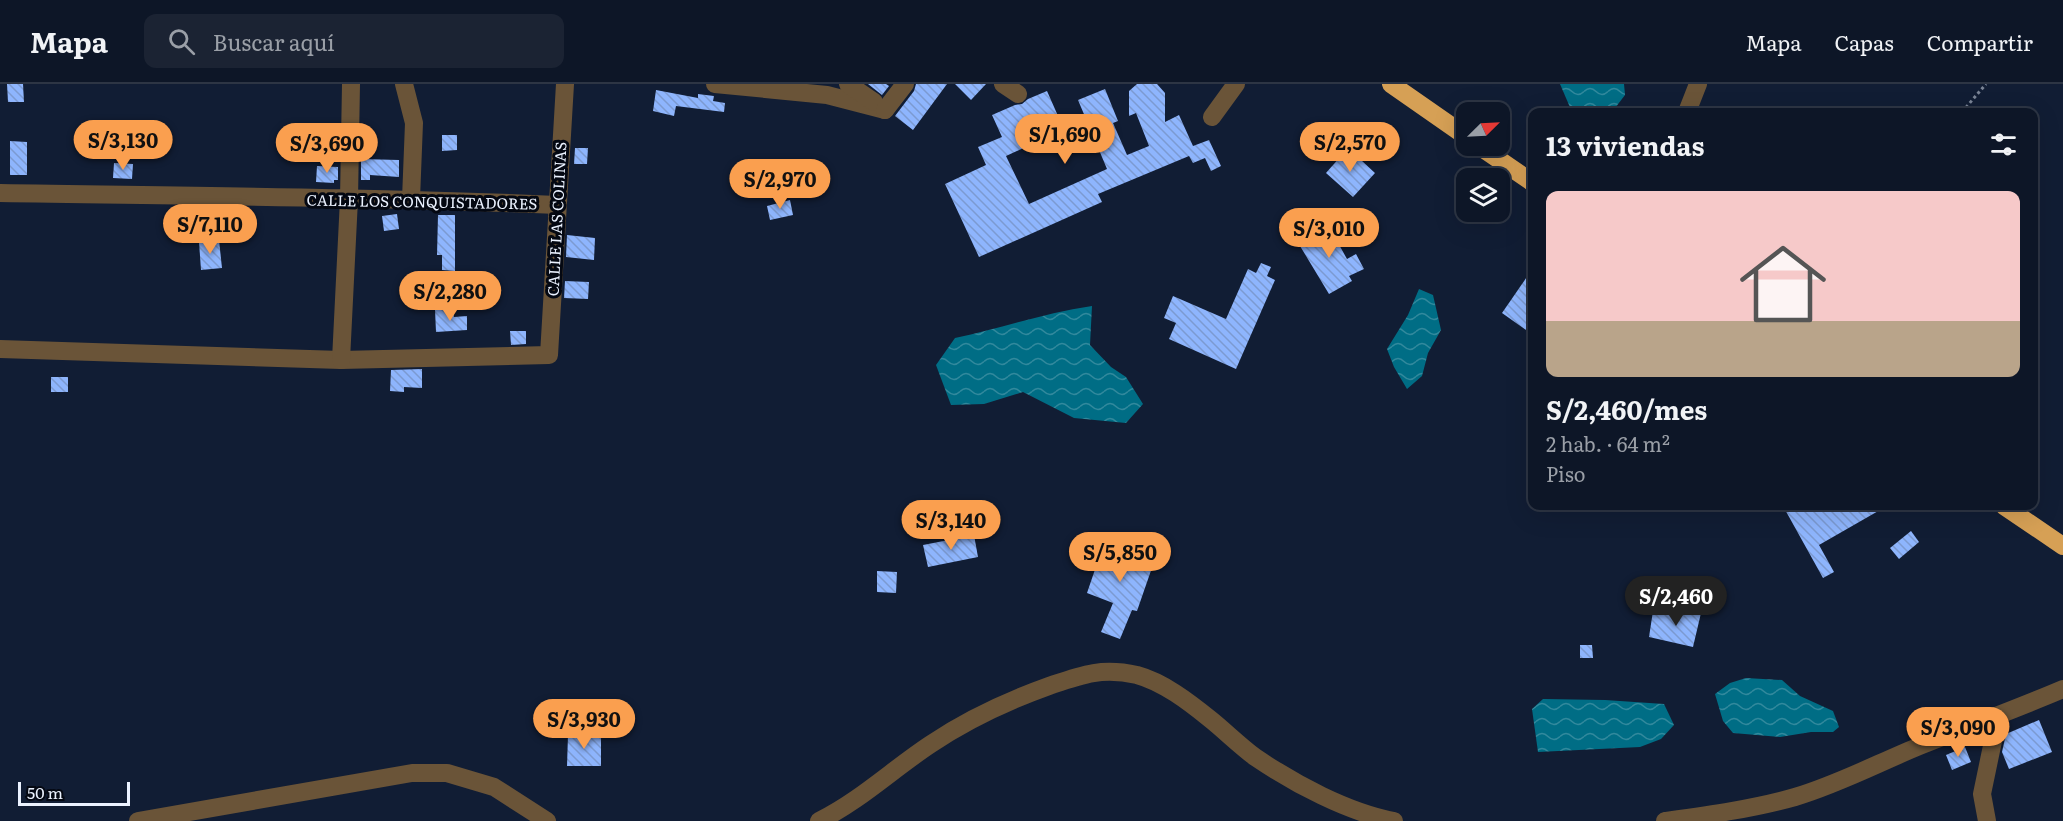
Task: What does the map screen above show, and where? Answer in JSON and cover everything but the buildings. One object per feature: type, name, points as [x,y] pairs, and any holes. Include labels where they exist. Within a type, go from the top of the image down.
[{"type":"highway","points":[[1391,84],[1456,129]]},
{"type":"highway","points":[[1494,156],[1528,180]]},
{"type":"highway","points":[[2010,510],[2063,546]]},
{"type":"street","points":[[0,349],[341,360],[349,199],[351,84]]},
{"type":"street","points":[[404,84],[414,123],[411,199]]},
{"type":"street","name":"CALLE LAS COLINAS","points":[[341,360],[549,355],[565,84]]},
{"type":"street","points":[[715,84],[828,95],[885,110]]},
{"type":"street","points":[[848,84],[885,110]]},
{"type":"street","points":[[885,110],[905,84]]},
{"type":"street","points":[[1212,117],[1236,84]]},
{"type":"street","points":[[1689,108],[1698,84]]},
{"type":"street","name":"CALLE LOS CONQUISTADORES","points":[[0,193],[411,199],[557,205]]},
{"type":"street","points":[[819,821],[842,809],[930,744],[976,717],[1021,696],[1083,674],[1109,671],[1138,675],[1168,689],[1209,718],[1254,756],[1302,786],[1351,807],[1395,821]]},
{"type":"street","points":[[1665,821],[1728,812],[1795,796],[1828,785],[2063,689]]},
{"type":"street","points":[[1987,821],[1982,794],[1998,717]]},
{"type":"street","points":[[138,821],[412,773],[447,773],[494,787],[547,821]]},
{"type":"path","points":[[1965,108],[1986,84]]},
{"type":"water","points":[[1560,84],[1624,84],[1625,95],[1615,108],[1570,108]]},
{"type":"water","points":[[1419,289],[1433,295],[1441,330],[1428,353],[1422,376],[1407,389],[1387,349],[1408,315]]},
{"type":"water","points":[[1092,306],[1090,345],[1111,367],[1126,377],[1143,404],[1126,423],[1074,418],[1023,392],[984,404],[951,405],[936,365],[955,338]]},
{"type":"water","points":[[1746,678],[1782,680],[1800,696],[1833,711],[1839,727],[1833,732],[1811,732],[1780,737],[1733,733],[1723,721],[1715,694],[1730,683]]},
{"type":"water","points":[[1543,699],[1664,704],[1674,725],[1661,739],[1640,747],[1538,752],[1532,709]]}]
